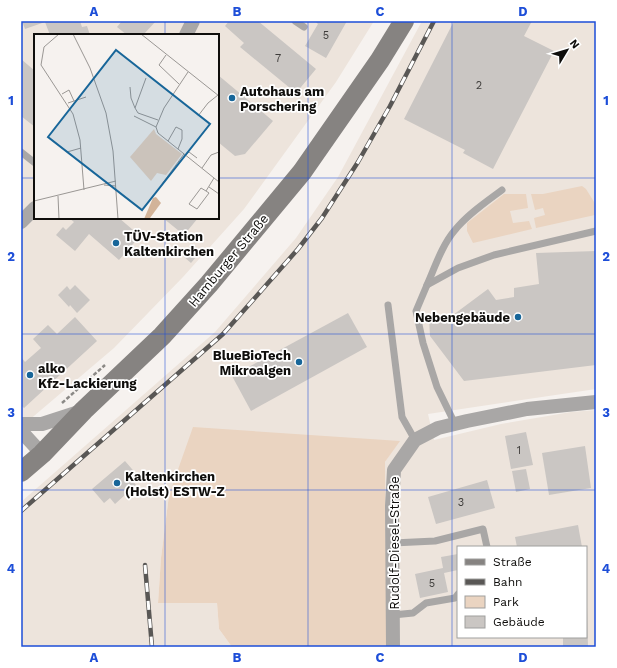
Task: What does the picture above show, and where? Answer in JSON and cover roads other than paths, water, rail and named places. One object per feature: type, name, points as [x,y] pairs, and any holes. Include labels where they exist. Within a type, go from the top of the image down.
[{"type":"main road","name":"Hamburger Straße","points":[[21,471],[42,454],[84,410],[162,336],[209,284],[302,172],[380,60],[404,21]]},
{"type":"street","points":[[187,34],[194,21]]},
{"type":"street","points":[[21,222],[34,209]]},
{"type":"street","name":"Rudolf-Diesel-Straße","points":[[393,647],[394,470],[415,440],[438,428],[455,424],[527,409],[596,402]]},
{"type":"street","points":[[21,424],[42,424],[84,410]]},
{"type":"street","points":[[21,432],[42,454]]},
{"type":"lane","points":[[295,21],[304,27]]},
{"type":"lane","points":[[21,152],[34,162]]},
{"type":"lane","points":[[455,424],[437,388],[423,343],[416,311],[440,255],[455,230],[478,208],[502,190]]},
{"type":"lane","points":[[427,285],[458,268],[494,255],[596,231]]},
{"type":"lane","points":[[388,306],[402,417],[415,440]]},
{"type":"lane","points":[[393,543],[435,541],[483,530],[486,546]]},
{"type":"lane","points":[[393,614],[413,613],[426,603],[454,598],[457,595]]},
{"type":"railway","points":[[21,511],[223,334],[298,249],[322,218],[358,162],[390,106],[434,21]]},
{"type":"railway","points":[[145,565],[152,647]]},
{"type":"place","name":"Autohaus am Porschering","points":[[232,98]]},
{"type":"place","name":"TÜV-Station Kaltenkirchen","points":[[116,243]]},
{"type":"place","name":"Nebengebäude","points":[[518,317]]},
{"type":"place","name":"BlueBioTech Mikroalgen","points":[[299,362]]},
{"type":"place","name":"alko Kfz-Lackierung","points":[[30,375]]},
{"type":"place","name":"Kaltenkirchen (Holst) ESTW-Z","points":[[117,483]]}]
